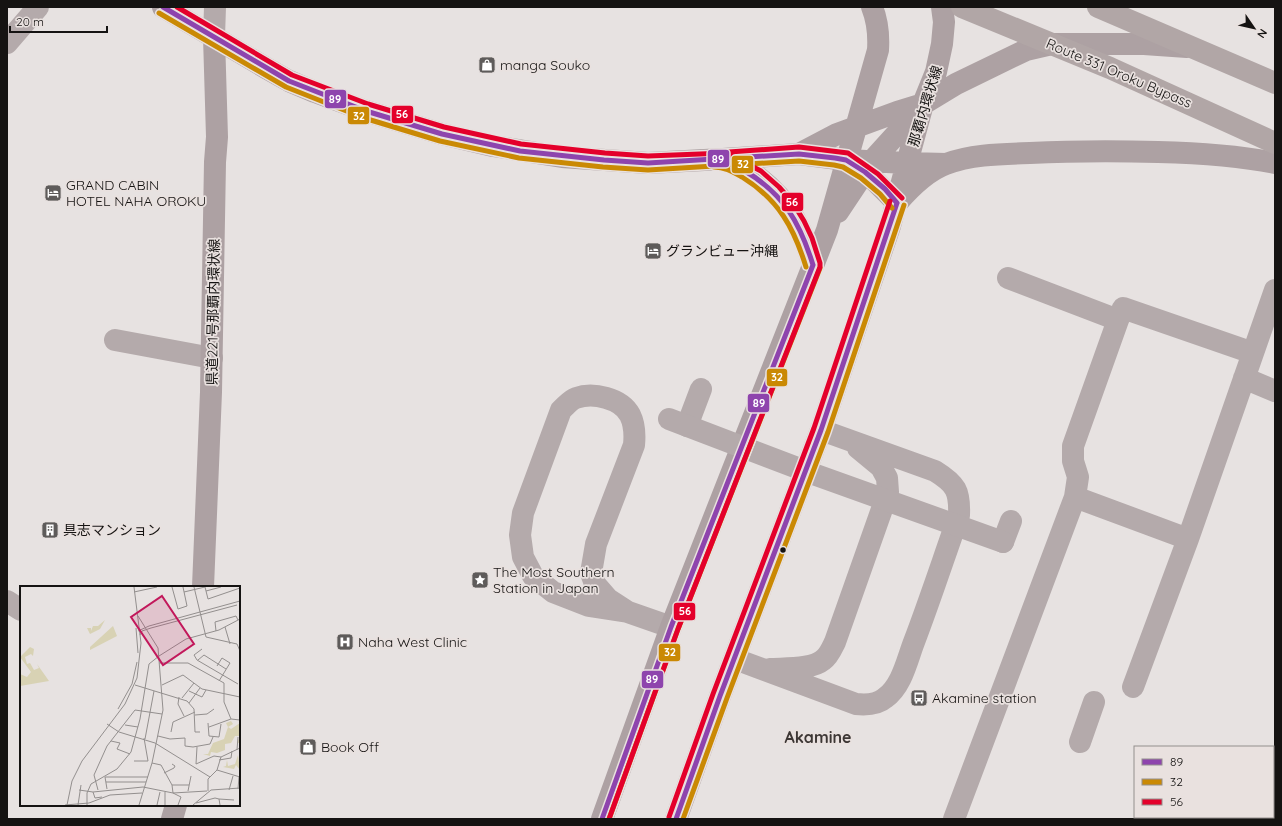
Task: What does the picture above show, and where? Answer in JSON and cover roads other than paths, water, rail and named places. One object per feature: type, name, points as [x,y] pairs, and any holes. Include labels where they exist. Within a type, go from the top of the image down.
[{"type":"highway","name":"Route 331 Oroku Bypass","points":[[962,7],[1110,68],[1275,143]]},
{"type":"highway","points":[[1098,7],[1275,83]]},
{"type":"main road","points":[[163,7],[283,77],[315,92],[366,111],[461,139],[520,151],[604,160],[648,162],[799,154],[846,160],[869,167],[907,164],[946,164]]},
{"type":"main road","points":[[602,819],[671,627],[827,230],[878,50],[878,21],[872,7]]},
{"type":"main road","name":"那覇内環状線","points":[[897,203],[923,104],[936,72],[942,44],[944,22],[942,7]]},
{"type":"main road","name":"県道221号那覇内環状線","points":[[203,586],[212,358],[215,162],[217,138],[214,37]]},
{"type":"main road","points":[[799,154],[837,134],[896,112],[923,104],[956,84],[1014,54],[1026,50],[1052,44],[1144,44],[1191,47]]},
{"type":"main road","points":[[827,230],[869,167],[923,104]]},
{"type":"main road","points":[[676,819],[821,430],[897,203],[924,177],[946,164],[962,159],[986,156],[1061,152],[1137,152],[1224,155],[1275,163]]},
{"type":"main road","points":[[723,159],[758,177],[771,189],[798,224],[806,240],[813,265]]},
{"type":"main road","points":[[869,167],[884,189],[897,203]]},
{"type":"main road","points":[[172,819],[176,806]]},
{"type":"street","points":[[7,43],[38,7]]},
{"type":"street","points":[[214,37],[215,7]]},
{"type":"street","points":[[1008,278],[1118,320]]},
{"type":"street","points":[[1133,687],[1188,539],[1275,290]]},
{"type":"street","points":[[954,819],[1075,497],[1078,477],[1073,461],[1073,446],[1118,320],[1124,308],[1253,353]]},
{"type":"street","points":[[115,340],[212,358]]},
{"type":"street","points":[[1244,378],[1275,391]]},
{"type":"street","points":[[701,389],[678,422],[1003,542],[1010,521]]},
{"type":"street","points":[[628,612],[608,599],[595,584],[591,573],[596,544],[634,446],[635,428],[630,414],[618,403],[602,396],[590,395],[574,398],[561,410],[523,513],[520,535],[523,557],[533,576],[553,592],[589,606],[628,612],[671,627]]},
{"type":"street","points":[[735,659],[856,704],[870,705],[885,699],[894,688],[904,670],[924,618],[959,515],[960,500],[957,488],[948,479],[935,471],[847,438],[821,430]]},
{"type":"street","points":[[763,670],[810,666],[822,661],[830,652],[835,642],[888,492],[887,478],[880,467],[847,438]]},
{"type":"street","points":[[1075,497],[1188,539]]},
{"type":"street","points":[[7,601],[20,609]]},
{"type":"street","points":[[1080,742],[1094,702]]},
{"type":"place","name":"manga Souko","points":[[487,65]]},
{"type":"place","name":"GRAND CABIN HOTEL NAHA OROKU","points":[[53,193]]},
{"type":"place","name":"グランビュー沖縄","points":[[653,251]]},
{"type":"place","name":"具志マンション","points":[[50,530]]},
{"type":"place","name":"The Most Southern Station in Japan","points":[[480,580]]},
{"type":"place","name":"Naha West Clinic","points":[[345,642]]},
{"type":"place","name":"Akamine station","points":[[919,698]]},
{"type":"place","name":"Book Off","points":[[308,747]]},
{"type":"district","name":"Akamine","points":[[818,737]]}]
